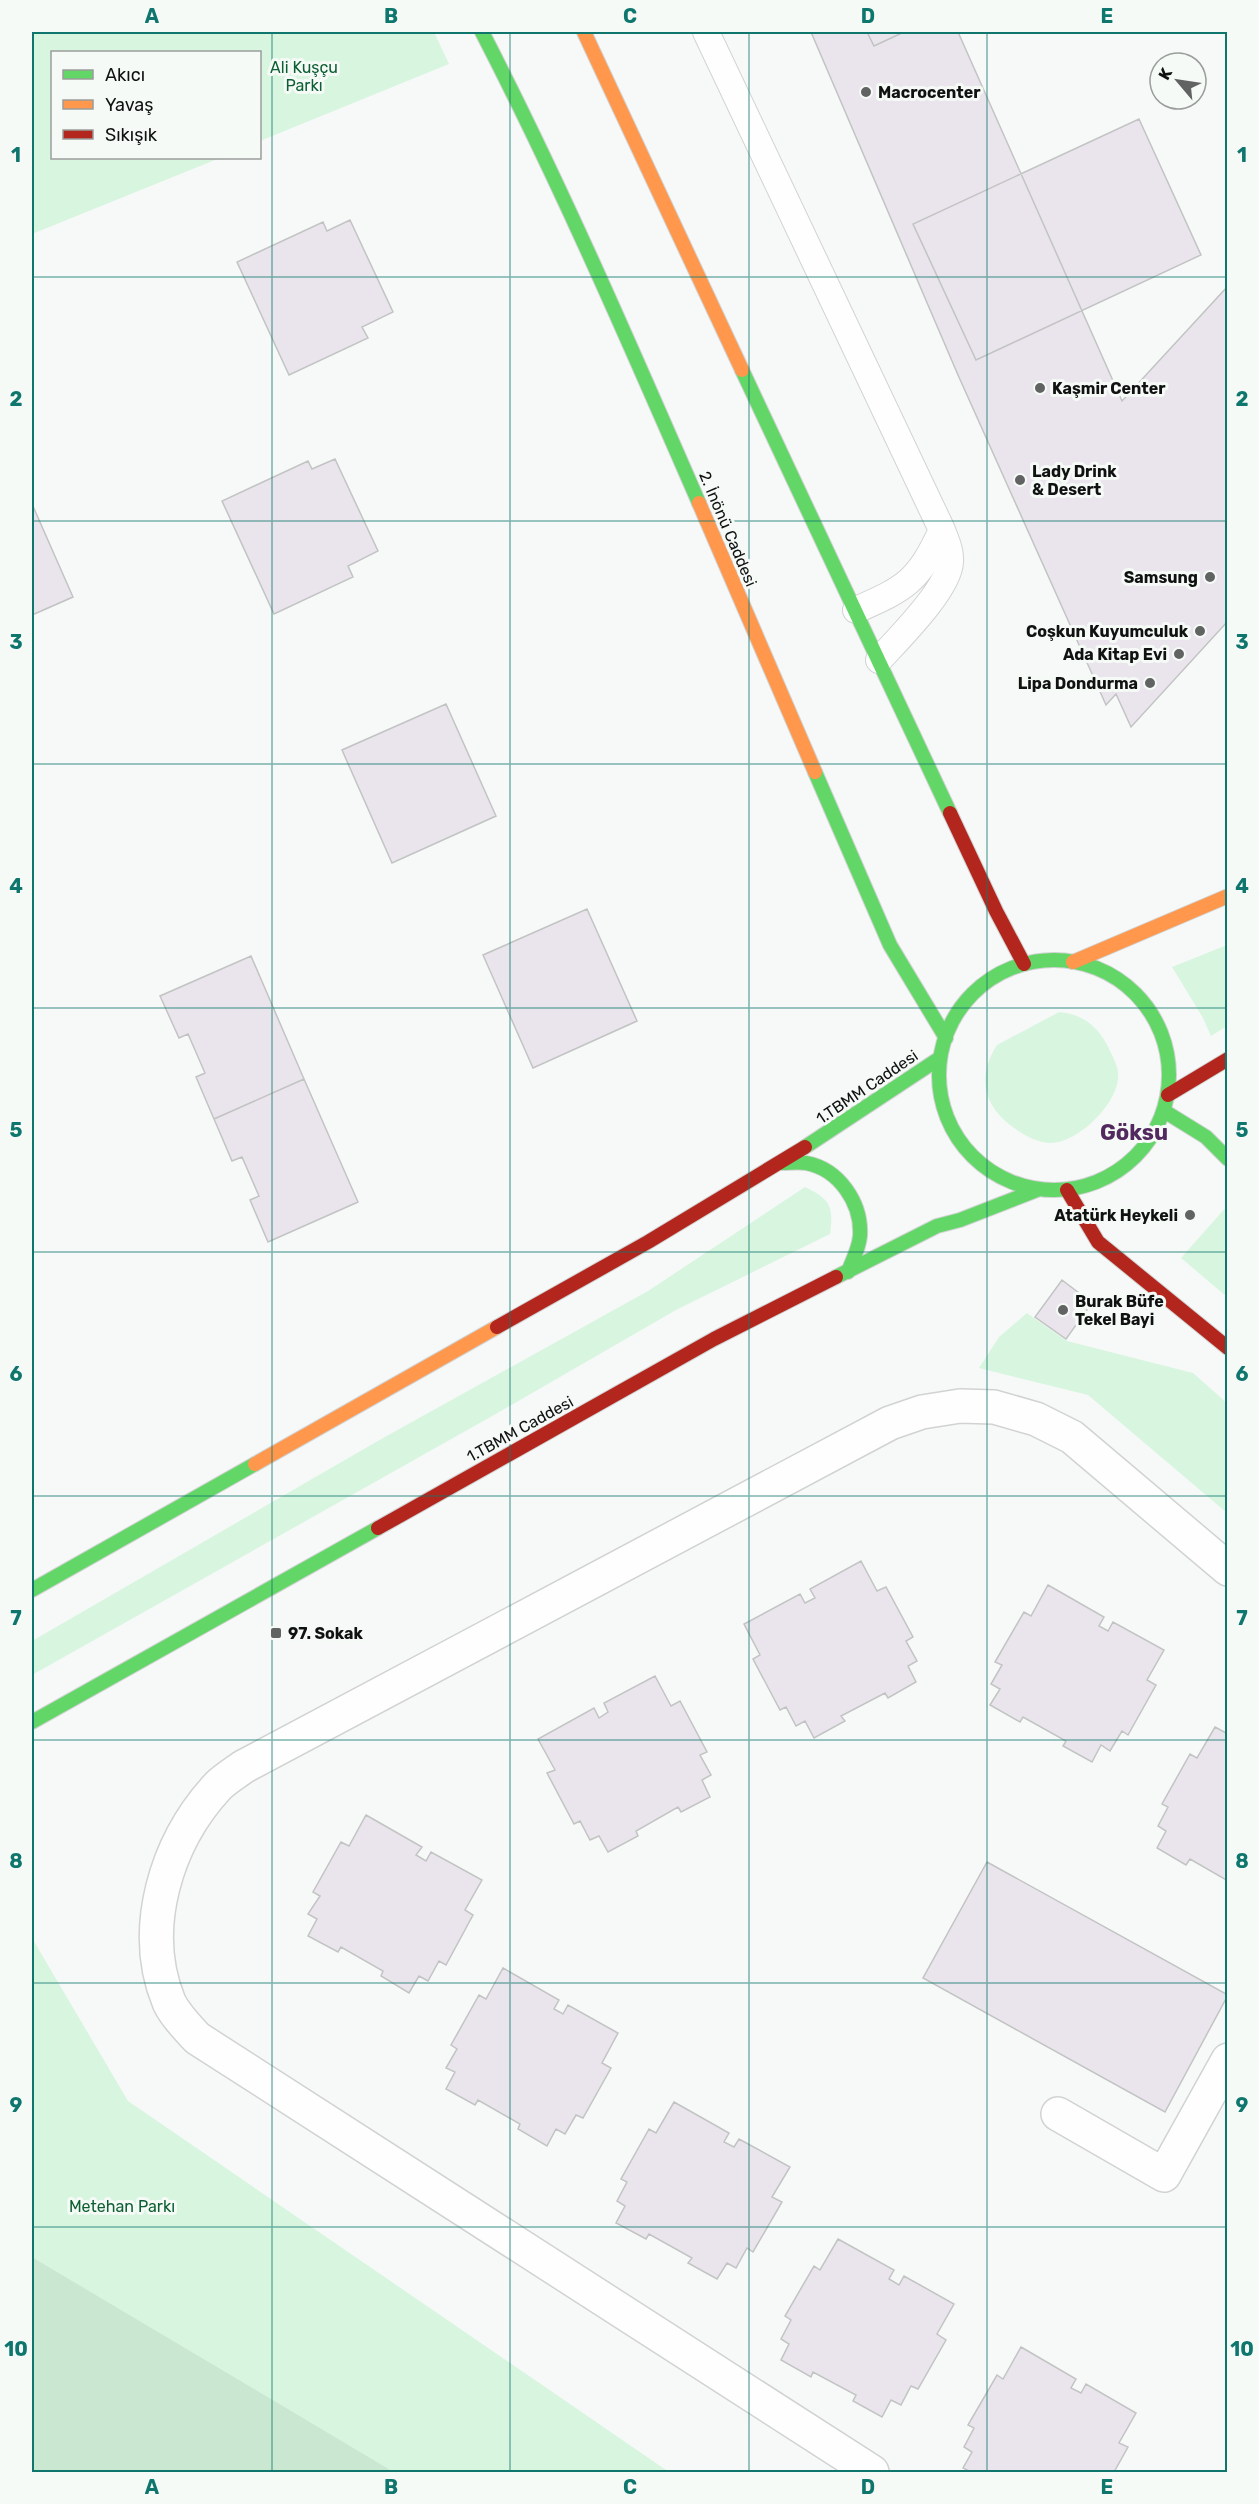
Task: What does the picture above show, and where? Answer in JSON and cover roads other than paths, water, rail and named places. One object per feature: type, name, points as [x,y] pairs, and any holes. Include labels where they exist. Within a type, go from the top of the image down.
[{"type":"main road","name":"2. İnönü Caddesi","points":[[482,32],[513,92],[653,397],[890,945],[946,1038]]},
{"type":"main road","points":[[584,32],[996,911],[1024,964]]},
{"type":"main road","points":[[1072,962],[1227,896]]},
{"type":"main road","points":[[1061,960],[1094,967],[1124,983],[1148,1008],[1164,1038],[1169,1072],[1168,1095],[1164,1111],[1142,1150],[1112,1175],[1076,1190],[1037,1190],[1002,1180],[973,1158],[951,1129],[939,1095],[940,1058],[951,1024],[970,996],[996,975],[1024,964],[1061,960]]},
{"type":"main road","name":"1.TBMM Caddesi","points":[[32,1590],[648,1242],[782,1163],[940,1058]]},
{"type":"main road","points":[[1168,1095],[1227,1059]]},
{"type":"main road","points":[[1164,1111],[1206,1137],[1227,1159]]},
{"type":"main road","points":[[782,1163],[807,1163],[830,1173],[848,1190],[858,1212],[860,1237],[848,1272]]},
{"type":"main road","name":"1.TBMM Caddesi","points":[[32,1722],[714,1339],[937,1226],[960,1220],[1037,1190]]},
{"type":"main road","points":[[1067,1190],[1098,1242],[1227,1348]]},
{"type":"street","points":[[872,2472],[197,2038],[170,2003],[158,1961],[158,1918],[165,1876],[181,1837],[200,1808],[220,1784],[243,1767],[890,1423],[922,1412],[960,1406],[994,1407],[1036,1419],[1072,1437],[1227,1569]]},
{"type":"street","points":[[1058,2114],[1164,2175],[1227,2060]]},
{"type":"lane","points":[[706,32],[950,550],[949,571],[918,616],[879,660]]},
{"type":"lane","points":[[855,610],[904,586],[928,560],[942,530]]},
{"type":"place","name":"Macrocenter","points":[[866,92]]},
{"type":"place","name":"Kaşmir Center","points":[[1040,388]]},
{"type":"place","name":"Lady Drink & Desert","points":[[1020,480]]},
{"type":"place","name":"Samsung","points":[[1210,577]]},
{"type":"place","name":"Coşkun Kuyumculuk","points":[[1200,631]]},
{"type":"place","name":"Ada Kitap Evi","points":[[1179,654]]},
{"type":"place","name":"Lipa Dondurma","points":[[1150,683]]},
{"type":"place","name":"Atatürk Heykeli","points":[[1190,1215]]},
{"type":"place","name":"Burak Büfe Tekel Bayi","points":[[1063,1310]]},
{"type":"place","name":"97. Sokak","points":[[276,1633]]},
{"type":"district","name":"Göksu","points":[[1134,1132]]},
{"type":"park label","name":"Ali Kuşçu Parkı","points":[[304,76]]},
{"type":"park label","name":"Metehan Parkı","points":[[122,2206]]}]
